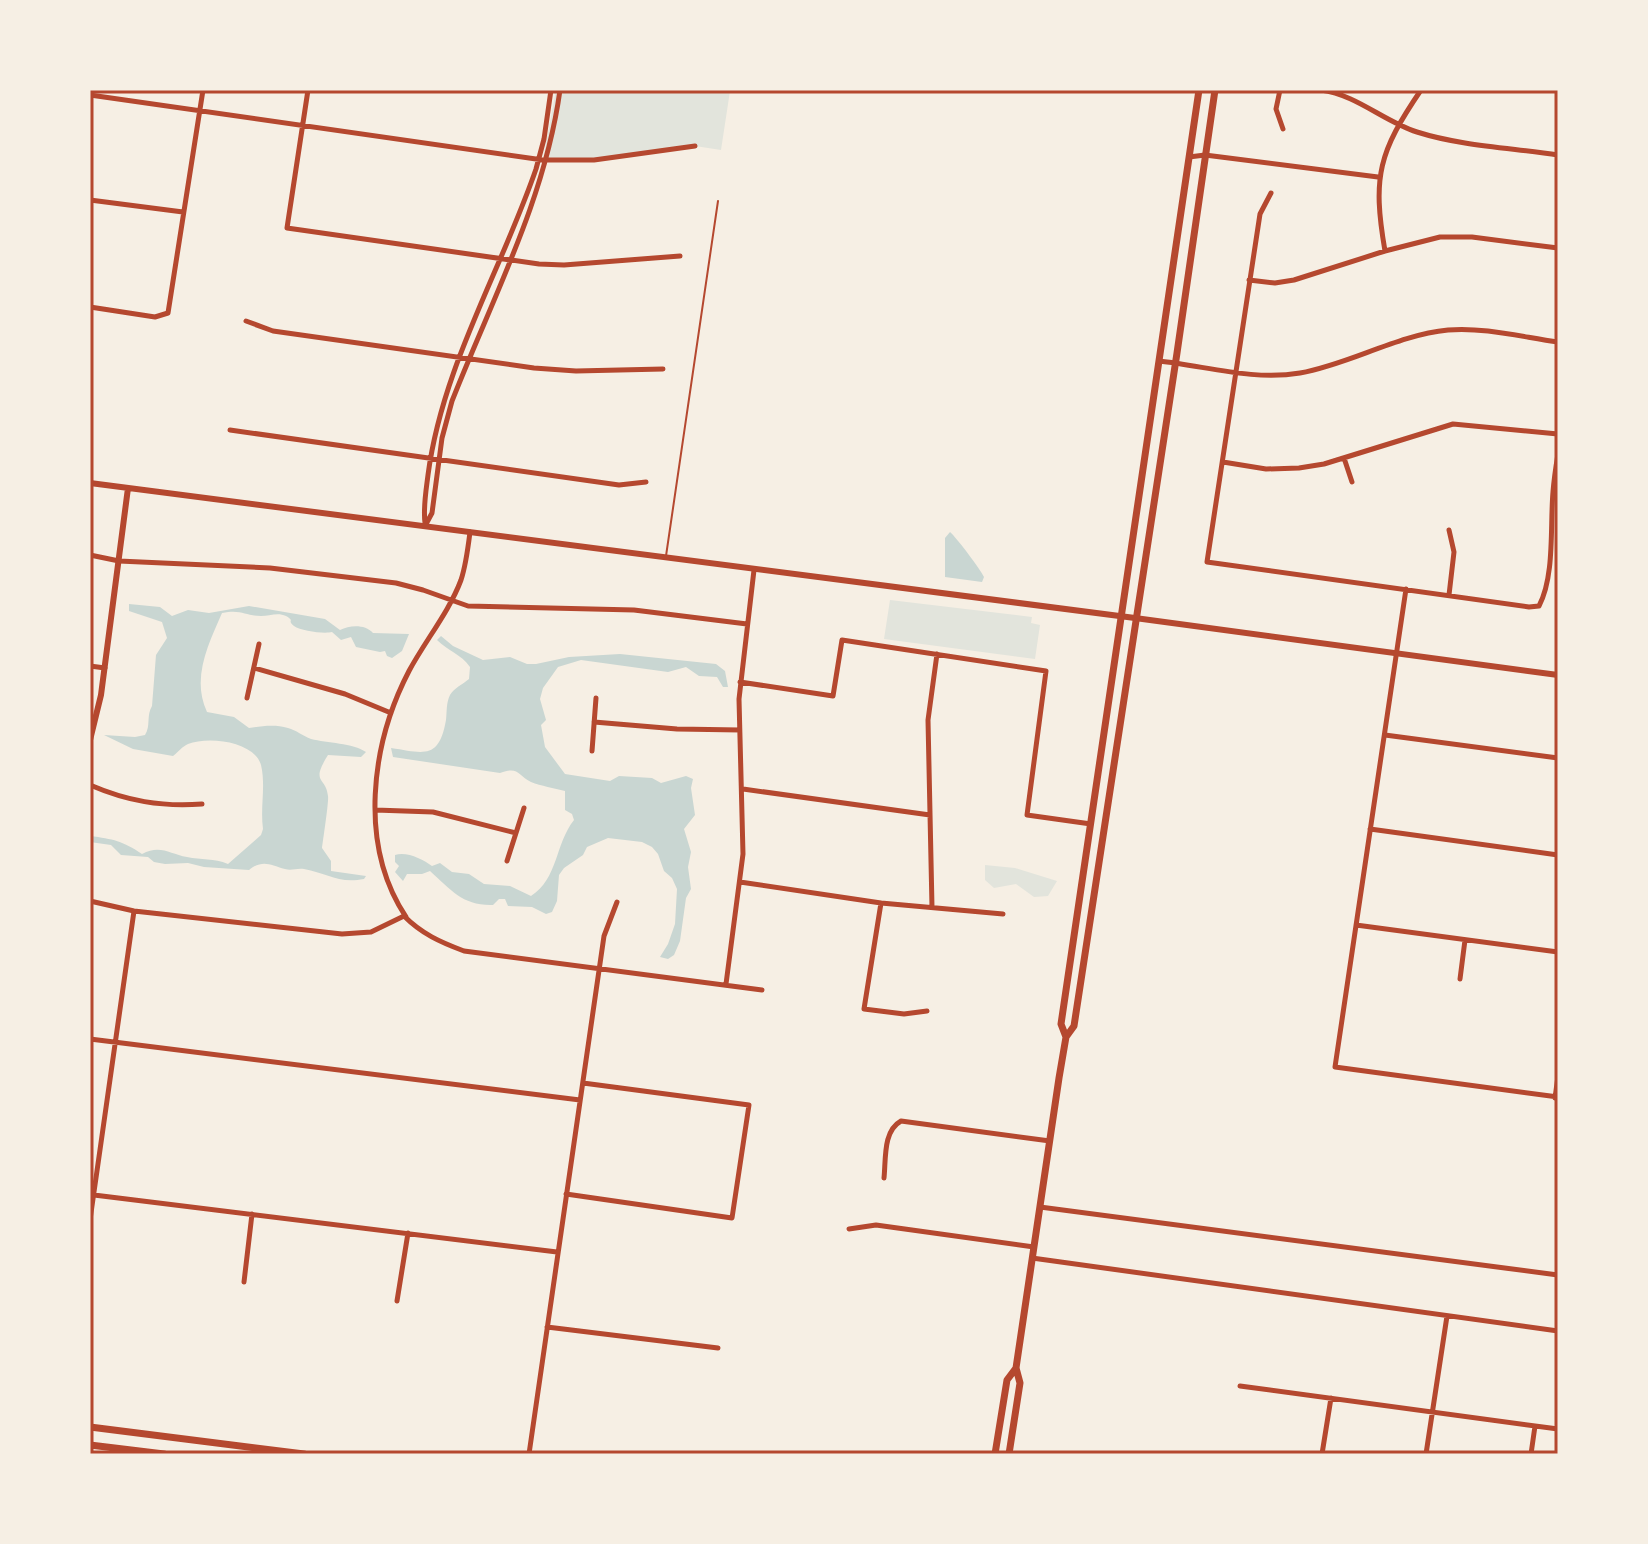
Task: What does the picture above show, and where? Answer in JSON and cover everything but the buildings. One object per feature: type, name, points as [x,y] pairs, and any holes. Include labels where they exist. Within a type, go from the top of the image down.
[{"type":"main road","points":[[1066,1037],[1061,1024],[1199,90]]},
{"type":"main road","points":[[1009,1454],[1020,1383],[1016,1368],[1032,1258],[1066,1037],[1074,1026],[1215,90]]},
{"type":"main road","points":[[1091,824],[1103,827]]},
{"type":"main road","points":[[995,1454],[1007,1380],[1016,1368]]},
{"type":"main road","points":[[90,1427],[304,1454]]},
{"type":"main road","points":[[90,1445],[164,1454]]},
{"type":"street","points":[[90,307],[155,317],[168,313],[203,90]]},
{"type":"street","points":[[308,90],[287,228],[564,265],[680,256]]},
{"type":"street","points":[[425,526],[430,458],[440,411],[539,160],[551,90]]},
{"type":"street","points":[[425,526],[432,513],[446,423],[469,358],[538,191],[547,161],[560,90]]},
{"type":"street","points":[[1280,90],[1276,109],[1283,129]]},
{"type":"street","points":[[1321,90],[1355,99],[1398,125],[1440,138],[1558,155]]},
{"type":"street","points":[[1385,251],[1377,198],[1378,177],[1383,157],[1398,125],[1421,90]]},
{"type":"street","points":[[90,95],[547,161],[594,160],[695,146]]},
{"type":"street","points":[[1189,157],[1205,155],[1378,177]]},
{"type":"street","points":[[1271,193],[1260,214],[1207,562],[1539,606],[1551,544],[1558,454]]},
{"type":"street","points":[[90,200],[183,212]]},
{"type":"street","points":[[1249,280],[1275,283],[1294,280],[1385,251],[1451,237],[1558,248]]},
{"type":"street","points":[[246,321],[273,331],[576,371],[663,369]]},
{"type":"street","points":[[1159,361],[1270,376],[1301,373],[1446,330],[1475,330],[1558,342]]},
{"type":"street","points":[[1223,462],[1266,469],[1299,468],[1344,458],[1453,424],[1558,434]]},
{"type":"street","points":[[230,430],[619,485],[646,482]]},
{"type":"street","points":[[1344,458],[1352,482]]},
{"type":"street","points":[[90,483],[1558,675]]},
{"type":"street","points":[[90,740],[105,668],[128,488]]},
{"type":"street","points":[[1449,530],[1454,552],[1449,595]]},
{"type":"street","points":[[470,532],[460,581],[410,669],[391,713],[379,759],[375,810],[386,880],[406,918],[419,931],[464,951],[762,990]]},
{"type":"street","points":[[90,555],[119,561],[270,568],[396,583],[450,601],[486,608],[634,610],[747,624]]},
{"type":"street","points":[[726,984],[740,882],[744,825],[740,682],[754,570]]},
{"type":"street","points":[[1406,589],[1335,1067],[1557,1097],[1558,1076]]},
{"type":"street","points":[[740,682],[833,696],[842,640],[1046,671],[1027,815],[1091,824]]},
{"type":"street","points":[[247,698],[259,644]]},
{"type":"street","points":[[932,907],[928,720],[937,654]]},
{"type":"street","points":[[90,666],[105,668]]},
{"type":"street","points":[[254,668],[345,694],[391,713]]},
{"type":"street","points":[[592,751],[596,698]]},
{"type":"street","points":[[594,722],[677,729],[740,730]]},
{"type":"street","points":[[1385,735],[1558,758]]},
{"type":"street","points":[[90,785],[135,801],[180,806],[202,804]]},
{"type":"street","points":[[743,789],[930,815]]},
{"type":"street","points":[[507,861],[524,808]]},
{"type":"street","points":[[375,810],[433,812],[516,833]]},
{"type":"street","points":[[1370,829],[1558,855]]},
{"type":"street","points":[[740,882],[881,903],[1003,914]]},
{"type":"street","points":[[90,901],[134,911],[342,934],[371,932],[404,916],[406,918]]},
{"type":"street","points":[[529,1454],[600,967],[608,919],[617,902]]},
{"type":"street","points":[[881,903],[864,1009],[904,1014],[927,1011]]},
{"type":"street","points":[[90,1220],[134,911]]},
{"type":"street","points":[[1356,925],[1558,952]]},
{"type":"street","points":[[1460,979],[1465,940]]},
{"type":"street","points":[[90,1039],[580,1100]]},
{"type":"street","points":[[566,1194],[732,1218],[749,1105],[583,1083]]},
{"type":"street","points":[[884,1178],[889,1132],[893,1125],[905,1121],[1050,1141]]},
{"type":"street","points":[[94,1195],[557,1252]]},
{"type":"street","points":[[1040,1207],[1558,1275]]},
{"type":"street","points":[[244,1282],[252,1214]]},
{"type":"street","points":[[849,1229],[876,1225],[1034,1247]]},
{"type":"street","points":[[397,1301],[408,1233]]},
{"type":"street","points":[[1032,1258],[1558,1331]]},
{"type":"street","points":[[1426,1454],[1447,1316]]},
{"type":"street","points":[[547,1327],[718,1348]]},
{"type":"street","points":[[1240,1386],[1558,1429]]},
{"type":"street","points":[[1322,1454],[1331,1398]]},
{"type":"street","points":[[1531,1454],[1535,1426]]},
{"type":"lane","points":[[666,558],[718,201]]},
{"type":"shaded area","points":[[556,90],[730,91],[721,150],[695,146],[594,160],[543,160]]},
{"type":"shaded area","points":[[950,532],[982,573],[982,582],[945,577],[945,538]]},
{"type":"shaded area","points":[[890,600],[1032,617],[1031,623],[1040,625],[1035,659],[884,639]]},
{"type":"shaded area","points":[[129,604],[160,607],[172,616],[188,610],[209,613],[249,606],[325,619],[340,630],[357,626],[373,633],[409,634],[402,651],[392,658],[385,651],[356,647],[351,637],[341,640],[332,632],[297,628],[283,615],[222,613],[207,649],[201,674],[207,712],[234,717],[249,728],[283,727],[311,739],[347,745],[366,752],[361,757],[328,755],[320,771],[320,779],[328,796],[322,848],[331,861],[331,871],[366,876],[364,879],[340,879],[304,869],[287,870],[267,864],[249,870],[188,863],[165,864],[148,857],[121,855],[111,845],[90,842],[90,836],[98,837],[123,843],[142,854],[160,850],[228,864],[261,835],[263,829],[261,765],[249,750],[229,742],[207,741],[188,744],[173,756],[133,749],[104,735],[145,735],[152,706],[156,655],[167,638],[162,622],[129,611]]},
{"type":"shaded area","points":[[441,636],[453,646],[483,660],[510,657],[536,664],[569,657],[620,654],[716,664],[725,671],[728,687],[723,687],[717,677],[699,676],[686,667],[668,672],[581,660],[558,667],[543,688],[540,699],[546,720],[541,725],[545,747],[565,774],[610,781],[619,776],[652,778],[661,783],[686,776],[693,779],[691,788],[695,815],[684,829],[691,852],[688,867],[691,889],[686,898],[680,941],[674,955],[668,959],[660,957],[675,924],[677,889],[664,871],[658,854],[642,842],[608,838],[587,847],[583,855],[559,875],[557,901],[552,912],[546,914],[532,907],[508,906],[505,899],[499,899],[493,905],[473,903],[458,896],[430,871],[407,874],[403,881],[395,872],[399,866],[395,855],[409,855],[432,866],[440,863],[452,872],[469,874],[484,884],[510,886],[531,896],[546,880],[574,820],[572,814],[565,810],[565,791],[531,782],[514,771],[500,773],[393,757],[391,748],[421,752],[434,748],[443,733],[450,695],[469,679],[470,667],[437,640]]},
{"type":"shaded area","points":[[985,865],[1015,868],[1057,881],[1048,896],[1034,897],[1016,884],[994,888],[985,880]]}]
